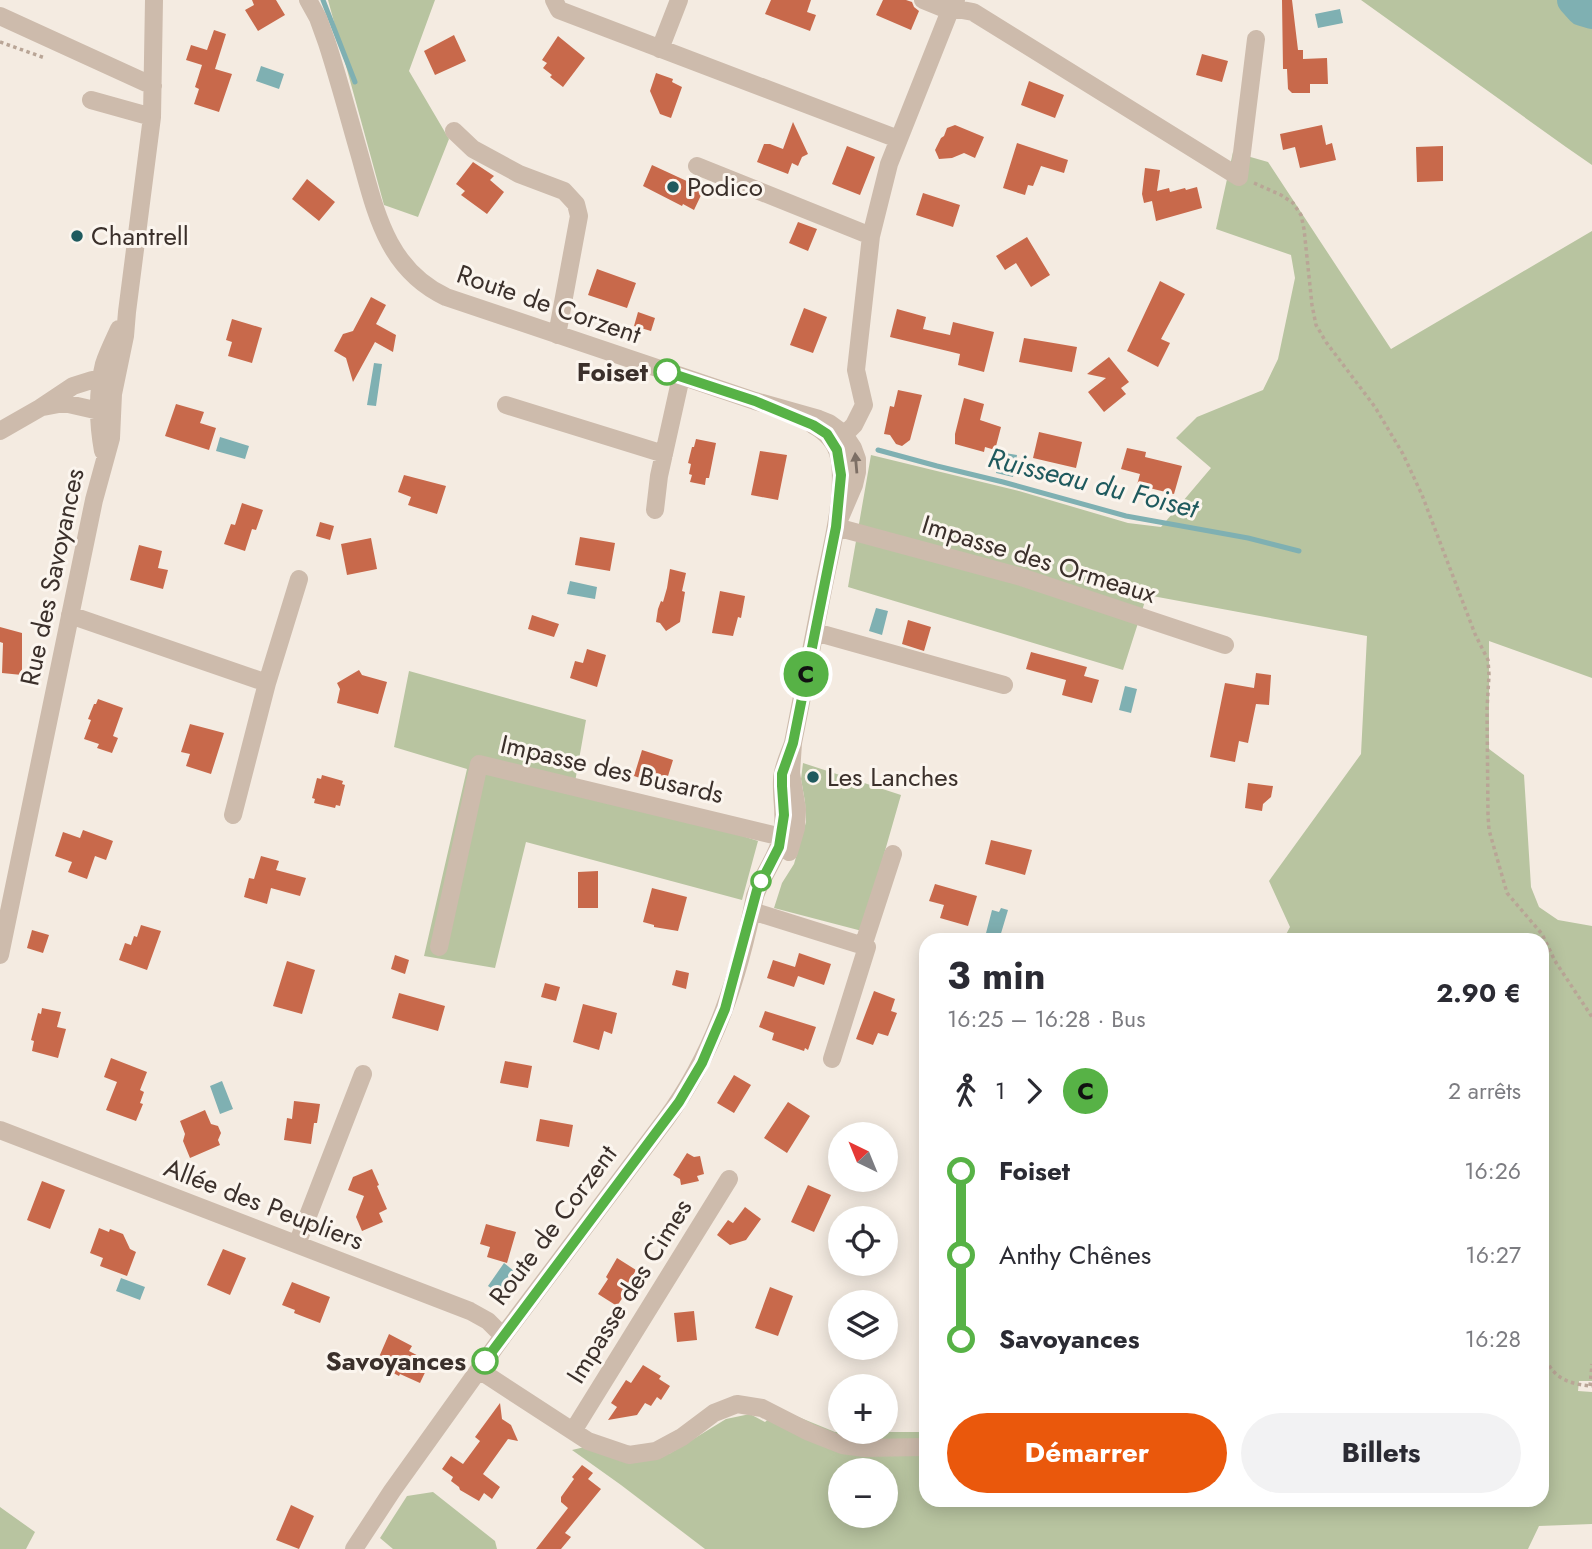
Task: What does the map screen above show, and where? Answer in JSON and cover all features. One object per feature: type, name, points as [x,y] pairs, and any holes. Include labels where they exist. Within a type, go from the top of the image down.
[{"type":"street","name":"Rue des Savoyances","points":[[0,956],[94,500],[111,438],[106,413],[108,381],[125,336],[152,117],[154,0]]},
{"type":"street","name":"Route de Corzent","points":[[308,0],[322,26],[376,211],[387,238],[401,262],[425,285],[446,297],[556,335],[755,401],[819,419],[834,426],[838,438],[855,454],[857,472],[855,485],[836,527],[793,743],[782,774],[787,838],[757,890],[725,1009],[710,1046],[691,1083],[503,1336],[392,1491],[354,1549]]},
{"type":"street","points":[[554,0],[559,10],[898,139]]},
{"type":"street","points":[[660,48],[679,0]]},
{"type":"street","points":[[923,0],[973,12],[1239,177],[1255,39]]},
{"type":"street","points":[[838,438],[857,421],[863,405],[856,370],[871,236],[888,164],[952,6]]},
{"type":"street","points":[[0,16],[153,86]]},
{"type":"street","points":[[91,100],[152,117]]},
{"type":"street","points":[[454,131],[473,149],[519,174],[564,191],[576,204],[579,216],[556,335]]},
{"type":"street","points":[[697,166],[871,236]]},
{"type":"street","points":[[655,510],[659,476],[681,377]]},
{"type":"street","points":[[0,431],[73,386],[86,381],[108,381]]},
{"type":"street","points":[[40,408],[64,403],[106,413]]},
{"type":"street","points":[[506,405],[664,454]]},
{"type":"street","name":"Impasse des Ormeaux","points":[[836,527],[1018,576],[1225,645]]},
{"type":"street","points":[[233,815],[267,683],[299,579]]},
{"type":"street","points":[[70,615],[267,683]]},
{"type":"street","points":[[815,632],[1004,685]]},
{"type":"street","name":"Impasse des Busards","points":[[439,947],[479,764],[787,838]]},
{"type":"street","points":[[863,946],[893,854]]},
{"type":"street","points":[[752,911],[867,947],[832,1059]]},
{"type":"street","points":[[297,1244],[363,1074]]},
{"type":"street","name":"Allée des Peupliers","points":[[0,1130],[470,1311],[488,1321],[503,1336]]},
{"type":"street","name":"Impasse des Cimes","points":[[573,1431],[730,1179]]},
{"type":"street","points":[[479,1370],[588,1441],[629,1455],[656,1451],[682,1437],[713,1413],[737,1404],[762,1408],[842,1446],[919,1447]]},
{"type":"path","points":[[1239,177],[1281,195],[1293,203],[1301,215],[1316,325],[1376,407],[1403,454],[1422,495],[1475,634],[1488,660],[1486,709],[1489,830],[1507,893],[1541,933]]},
{"type":"path","points":[[1549,949],[1592,1017]]},
{"type":"path","points":[[1549,1365],[1555,1374],[1570,1383],[1591,1386],[1592,1364]]},
{"type":"green space","points":[[328,0],[435,0],[409,71],[449,139],[418,217],[384,205]]},
{"type":"green space","points":[[1361,0],[1592,0],[1592,165],[1566,147]]},
{"type":"green space","points":[[1233,152],[1268,162],[1391,349],[1592,231],[1592,678],[1489,641],[1489,749],[1524,775],[1531,887],[1539,907],[1558,920],[1592,926],[1592,1381],[1579,1381],[1578,1391],[1592,1392],[1592,1524],[1539,1526],[1528,1549],[705,1549],[572,1450],[589,1446],[669,1454],[726,1419],[750,1414],[765,1422],[779,1409],[828,1429],[828,1444],[898,1444],[898,1432],[919,1432],[919,1507],[1549,1507],[1549,933],[1287,933],[1290,927],[1269,881],[1361,754],[1367,636],[1147,595],[1123,670],[848,587],[871,455],[1019,491],[1128,523],[1161,527],[1211,468],[1176,438],[1197,417],[1263,390],[1278,359],[1295,278],[1291,255],[1216,229]]},
{"type":"green space","points":[[409,671],[586,720],[575,782],[758,841],[742,900],[526,842],[495,968],[424,956],[467,769],[394,747]]},
{"type":"green space","points":[[803,763],[901,795],[862,931],[774,908],[782,883],[794,864],[806,822],[801,779]]},
{"type":"green space","points":[[433,1492],[495,1541],[497,1549],[393,1549],[380,1538],[407,1496]]},
{"type":"green space","points":[[0,1507],[35,1532],[26,1549],[0,1549]]},
{"type":"water","points":[[1340,9],[1343,23],[1318,28],[1315,14]]},
{"type":"water","points":[[261,66],[284,74],[279,89],[256,81]]},
{"type":"water","points":[[374,363],[382,364],[376,406],[367,405]]},
{"type":"water","points":[[220,437],[249,446],[245,459],[216,451]]},
{"type":"water","points":[[1005,453],[1017,455],[1013,477],[996,473],[998,465],[1003,466]]},
{"type":"water","points":[[570,581],[597,587],[595,599],[567,594]]},
{"type":"water","points":[[876,608],[888,611],[882,635],[869,631]]},
{"type":"water","points":[[1125,686],[1137,689],[1131,713],[1119,710]]},
{"type":"water","points":[[1001,908],[1008,910],[1001,933],[986,933],[992,910],[999,912]]},
{"type":"water","points":[[222,1081],[233,1109],[220,1114],[210,1086]]},
{"type":"water","points":[[504,1263],[514,1271],[498,1293],[488,1286]]},
{"type":"water","points":[[121,1278],[145,1287],[140,1300],[116,1291]]},
{"type":"building","points":[[252,0],[276,0],[285,15],[258,31],[245,10],[254,5]]},
{"type":"building","points":[[771,0],[811,0],[807,12],[816,15],[810,31],[765,14]]},
{"type":"building","points":[[883,0],[912,2],[919,11],[911,30],[876,15]]},
{"type":"building","points":[[1282,0],[1292,0],[1298,50],[1303,50],[1303,59],[1327,58],[1328,84],[1310,84],[1310,93],[1292,93],[1288,89],[1287,69],[1283,69]]},
{"type":"building","points":[[214,30],[226,34],[215,69],[232,74],[219,112],[194,104],[199,89],[195,87],[202,65],[186,60],[191,45],[207,50]]},
{"type":"building","points":[[454,35],[466,61],[435,75],[424,51]]},
{"type":"building","points":[[558,36],[585,58],[563,87],[543,68],[547,63],[542,60]]},
{"type":"building","points":[[1202,54],[1228,61],[1222,82],[1196,75]]},
{"type":"building","points":[[656,73],[673,79],[672,82],[682,87],[671,118],[660,114],[650,91]]},
{"type":"building","points":[[1029,81],[1064,95],[1055,118],[1021,105]]},
{"type":"building","points":[[793,122],[808,154],[802,157],[798,166],[792,163],[788,174],[757,162],[764,144],[783,149]]},
{"type":"building","points":[[955,125],[984,137],[975,158],[964,153],[939,159],[935,150],[947,128]]},
{"type":"building","points":[[1322,125],[1326,145],[1332,143],[1336,160],[1300,168],[1295,147],[1283,150],[1280,134]]},
{"type":"building","points":[[1017,143],[1068,160],[1064,173],[1041,166],[1033,186],[1028,185],[1025,195],[1003,188]]},
{"type":"building","points":[[847,146],[875,157],[860,195],[832,184]]},
{"type":"building","points":[[1443,146],[1443,181],[1417,182],[1416,147]]},
{"type":"building","points":[[473,162],[494,176],[490,180],[504,192],[487,214],[461,195],[465,191],[456,184]]},
{"type":"building","name":"Podico","points":[[652,165],[704,189],[694,210],[643,186]]},
{"type":"building","points":[[1145,168],[1160,170],[1157,191],[1169,188],[1170,192],[1197,187],[1202,208],[1156,221],[1152,201],[1144,203],[1142,194]]},
{"type":"building","points":[[307,179],[335,202],[319,221],[292,199]]},
{"type":"building","points":[[923,193],[960,205],[953,227],[916,215]]},
{"type":"building","points":[[798,222],[817,229],[808,251],[789,243]]},
{"type":"building","points":[[1027,237],[1050,275],[1031,287],[1016,263],[1005,270],[996,256]]},
{"type":"building","points":[[597,269],[636,283],[627,308],[588,295]]},
{"type":"building","points":[[1160,281],[1185,294],[1161,339],[1170,343],[1158,367],[1127,351]]},
{"type":"building","points":[[371,297],[386,305],[376,324],[396,335],[393,352],[375,342],[353,382],[346,358],[334,351],[343,334],[353,331]]},
{"type":"building","points":[[804,308],[827,317],[813,353],[790,345]]},
{"type":"building","points":[[897,309],[926,317],[923,329],[950,335],[953,322],[994,332],[984,372],[958,365],[960,354],[890,337]]},
{"type":"building","points":[[638,312],[655,318],[651,331],[634,326]]},
{"type":"building","points":[[232,319],[262,328],[252,363],[228,356],[232,342],[226,340]]},
{"type":"building","points":[[1024,338],[1077,347],[1072,372],[1019,362]]},
{"type":"building","points":[[1109,357],[1129,382],[1121,388],[1126,394],[1104,412],[1088,392],[1106,378],[1087,374]]},
{"type":"building","points":[[898,390],[922,395],[910,440],[902,446],[896,444],[890,435],[884,434],[890,406],[894,407]]},
{"type":"building","points":[[964,398],[984,404],[980,420],[1001,427],[995,450],[985,447],[984,452],[955,444]]},
{"type":"building","points":[[176,404],[204,412],[200,423],[216,428],[209,450],[165,436]]},
{"type":"building","points":[[1039,432],[1082,442],[1076,468],[1033,458]]},
{"type":"building","points":[[696,439],[716,443],[705,485],[690,482],[691,464],[688,463]]},
{"type":"building","points":[[1127,448],[1146,452],[1145,457],[1182,466],[1174,494],[1137,485],[1140,474],[1121,469]]},
{"type":"building","points":[[760,451],[787,455],[778,500],[751,495]]},
{"type":"building","points":[[404,475],[446,486],[437,514],[408,505],[411,497],[398,492]]},
{"type":"building","points":[[242,503],[263,510],[256,530],[252,529],[245,551],[224,544],[231,524],[235,525]]},
{"type":"building","points":[[320,522],[334,526],[330,540],[316,536]]},
{"type":"building","points":[[580,537],[615,543],[610,571],[575,565]]},
{"type":"building","points":[[371,538],[377,569],[347,575],[341,544]]},
{"type":"building","points":[[139,545],[162,551],[158,568],[168,570],[163,589],[130,580]]},
{"type":"building","points":[[670,569],[686,573],[682,591],[685,592],[680,622],[666,631],[656,622]]},
{"type":"building","points":[[720,591],[745,596],[741,618],[738,617],[733,636],[712,633]]},
{"type":"building","points":[[532,615],[559,624],[554,637],[528,629]]},
{"type":"building","points":[[908,620],[931,627],[924,651],[902,644]]},
{"type":"building","points":[[0,627],[22,633],[22,675],[2,673],[3,643],[0,642]]},
{"type":"building","points":[[587,649],[606,655],[597,687],[570,678],[575,661],[583,663]]},
{"type":"building","points":[[1031,652],[1087,667],[1084,676],[1099,680],[1092,703],[1062,695],[1066,680],[1026,669]]},
{"type":"building","points":[[359,670],[362,675],[387,682],[378,714],[337,703],[340,689],[337,683]]},
{"type":"building","points":[[1256,673],[1271,675],[1269,705],[1256,704],[1248,743],[1239,741],[1235,762],[1210,757],[1225,683],[1254,688]]},
{"type":"building","points":[[98,699],[123,708],[113,736],[118,738],[112,753],[97,748],[99,744],[84,739],[91,720],[88,719]]},
{"type":"building","points":[[190,724],[224,733],[211,774],[186,766],[190,754],[181,752]]},
{"type":"building","points":[[642,750],[673,760],[664,789],[642,782],[643,779],[634,776]]},
{"type":"building","points":[[322,775],[343,781],[342,784],[345,785],[340,806],[336,805],[335,808],[314,803],[315,799],[312,798],[317,778],[321,779]]},
{"type":"building","points":[[1248,783],[1273,786],[1271,797],[1263,804],[1262,811],[1245,808]]},
{"type":"building","points":[[83,830],[113,841],[106,860],[95,856],[87,879],[68,872],[72,862],[55,856],[63,832],[80,838]]},
{"type":"building","points":[[991,840],[1032,850],[1025,875],[985,864]]},
{"type":"building","points":[[261,856],[279,861],[276,870],[306,878],[300,896],[271,888],[267,904],[244,897],[249,878],[254,879]]},
{"type":"building","points":[[598,871],[598,908],[578,908],[578,872]]},
{"type":"building","points":[[935,884],[977,896],[968,926],[940,918],[944,905],[929,901]]},
{"type":"building","points":[[652,888],[687,897],[678,931],[654,927],[643,922]]},
{"type":"building","points":[[141,925],[161,931],[147,970],[119,960],[125,943],[131,945]]},
{"type":"building","points":[[32,930],[49,935],[43,953],[27,948]]},
{"type":"building","points":[[799,953],[831,964],[824,985],[798,976],[794,987],[767,978],[773,960],[795,967]]},
{"type":"building","points":[[395,955],[409,960],[405,974],[391,969]]},
{"type":"building","points":[[287,961],[315,970],[302,1014],[273,1006]]},
{"type":"building","points":[[676,970],[689,973],[686,989],[672,985]]},
{"type":"building","points":[[545,983],[560,987],[556,1001],[541,997]]},
{"type":"building","points":[[874,991],[895,999],[891,1011],[897,1013],[888,1036],[878,1033],[873,1045],[856,1039]]},
{"type":"building","points":[[399,993],[445,1006],[438,1031],[392,1018]]},
{"type":"building","points":[[583,1004],[617,1013],[612,1034],[604,1031],[599,1050],[573,1042]]},
{"type":"building","points":[[42,1008],[61,1012],[57,1027],[66,1029],[58,1058],[32,1051],[34,1041],[31,1040],[38,1013],[41,1014]]},
{"type":"building","points":[[765,1011],[816,1027],[808,1050],[772,1040],[774,1033],[759,1027]]},
{"type":"building","points":[[111,1058],[147,1072],[140,1090],[144,1092],[140,1103],[143,1104],[136,1121],[106,1110],[117,1082],[104,1077]]},
{"type":"building","points":[[505,1061],[532,1066],[528,1088],[500,1083]]},
{"type":"building","points":[[734,1075],[751,1085],[734,1113],[717,1103]]},
{"type":"building","points":[[294,1101],[320,1104],[311,1144],[284,1140],[287,1118],[292,1119]]},
{"type":"building","points":[[788,1102],[810,1116],[787,1153],[764,1138]]},
{"type":"building","points":[[205,1110],[211,1124],[218,1126],[221,1133],[218,1140],[220,1145],[190,1158],[183,1141],[185,1134],[180,1121]]},
{"type":"building","points":[[540,1119],[573,1125],[569,1147],[536,1141]]},
{"type":"building","points":[[687,1153],[694,1157],[700,1156],[704,1174],[697,1176],[699,1181],[681,1185],[680,1179],[673,1175]]},
{"type":"building","points":[[372,1169],[387,1209],[379,1213],[383,1222],[362,1231],[356,1217],[364,1196],[348,1190],[353,1177]]},
{"type":"building","points":[[42,1181],[65,1190],[50,1229],[27,1220]]},
{"type":"building","points":[[808,1185],[831,1195],[814,1232],[791,1222]]},
{"type":"building","points":[[745,1207],[761,1219],[746,1240],[730,1245],[717,1235],[728,1220],[733,1223]]},
{"type":"building","points":[[486,1224],[516,1232],[507,1263],[487,1257],[490,1247],[480,1244]]},
{"type":"building","points":[[99,1228],[123,1234],[130,1249],[136,1252],[127,1276],[100,1266],[103,1258],[90,1253]]},
{"type":"building","points":[[223,1249],[246,1258],[230,1295],[207,1285]]},
{"type":"building","points":[[617,1258],[636,1270],[617,1306],[598,1294]]},
{"type":"building","points":[[292,1282],[330,1297],[320,1323],[282,1305]]},
{"type":"building","points":[[770,1287],[793,1296],[778,1336],[755,1328]]},
{"type":"building","points":[[694,1311],[697,1340],[677,1342],[674,1313]]},
{"type":"building","points":[[389,1334],[412,1346],[409,1351],[430,1362],[420,1383],[376,1364]]},
{"type":"building","points":[[643,1365],[661,1376],[659,1379],[670,1386],[661,1400],[657,1397],[651,1406],[645,1403],[637,1415],[608,1420],[617,1407],[611,1403],[626,1380],[631,1383]]},
{"type":"building","points":[[500,1403],[502,1419],[511,1425],[518,1441],[508,1439],[483,1474],[500,1487],[492,1499],[484,1493],[479,1501],[460,1490],[451,1481],[453,1477],[442,1469],[451,1456],[463,1464],[480,1441],[475,1437]]},
{"type":"building","points":[[582,1465],[593,1473],[588,1479],[601,1489],[565,1533],[571,1537],[561,1549],[536,1549],[568,1508],[561,1502],[561,1497]]},
{"type":"building","points":[[291,1505],[314,1516],[299,1549],[276,1540]]},
{"type":"waterway","name":"Ruisseau du Foiset","points":[[323,0],[355,82]]},
{"type":"waterway","points":[[1573,0],[1582,10],[1592,13]]},
{"type":"waterway","name":"Ruisseau du Foiset","points":[[878,450],[1126,516],[1248,538],[1299,551]]},
{"type":"bus line","name":"C","points":[[485,1361],[691,1083],[725,1009],[757,890],[776,854],[782,836],[782,774],[793,743],[836,527],[841,475],[838,456],[830,438],[813,425],[755,401],[667,372]]},
{"type":"place","name":"Podico","points":[[673,187]]},
{"type":"place","name":"Chantrell","points":[[77,236]]},
{"type":"place","name":"Foiset","points":[[667,372]]},
{"type":"place","name":"Les Lanches","points":[[813,777]]},
{"type":"place","name":"Savoyances","points":[[485,1361]]}]
